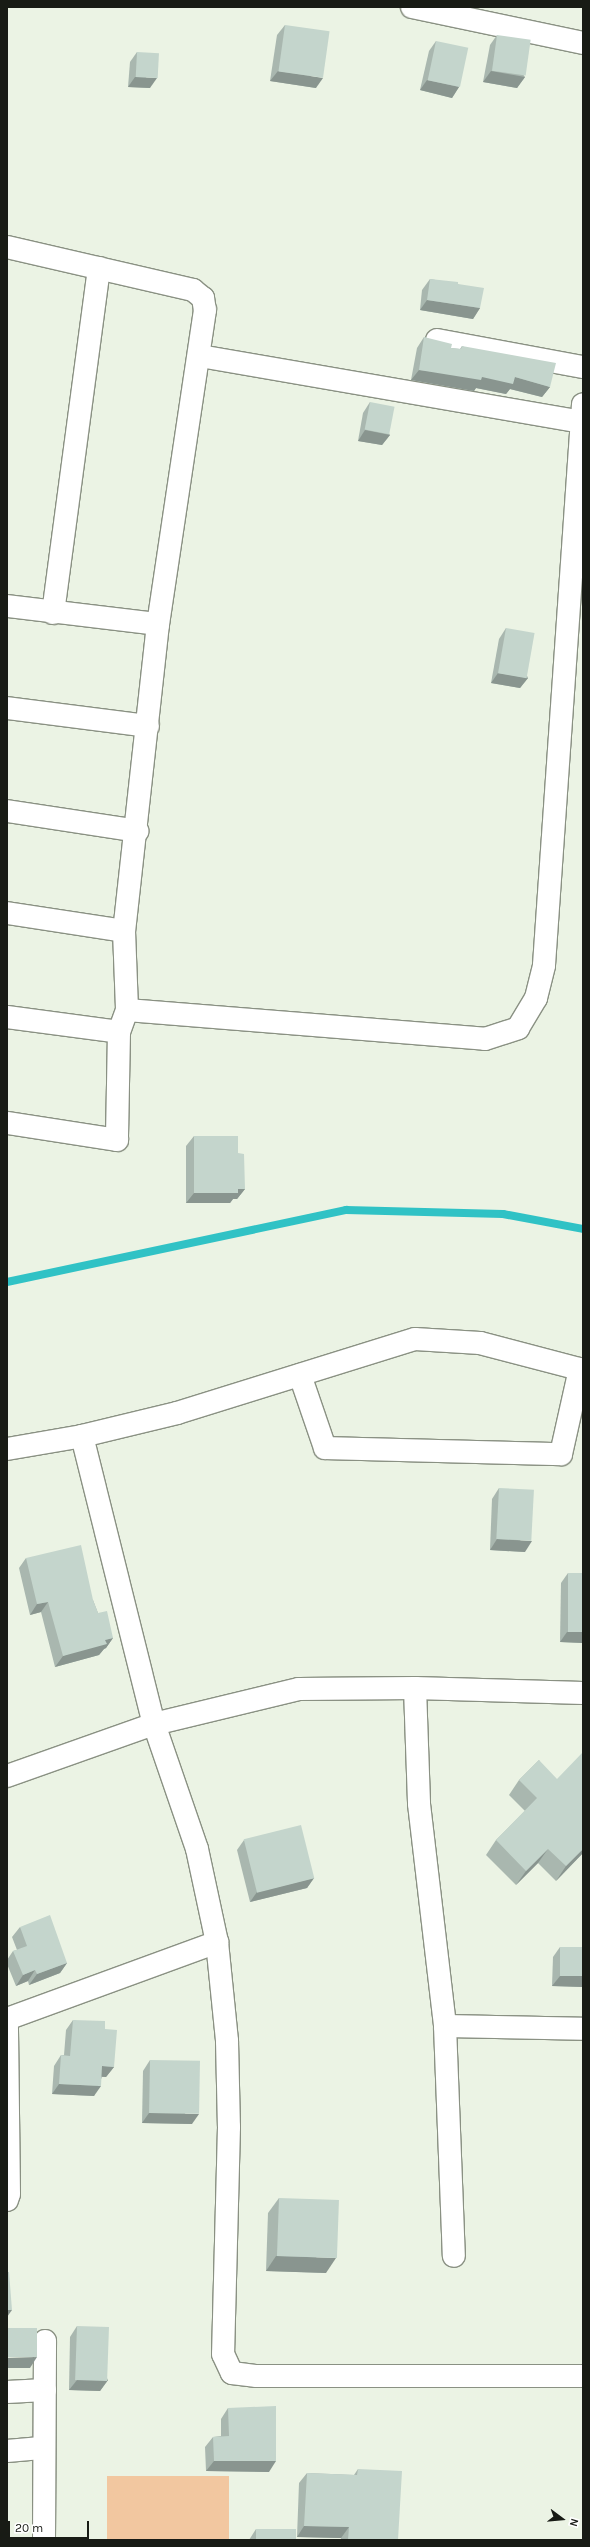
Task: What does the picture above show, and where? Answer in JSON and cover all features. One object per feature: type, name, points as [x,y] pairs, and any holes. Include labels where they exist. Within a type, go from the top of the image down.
[{"type":"street","points":[[412,7],[583,43]]},
{"type":"street","points":[[7,247],[193,290],[204,298],[205,310],[200,356],[158,624],[148,726],[124,931],[126,1010],[119,1032],[117,1140],[7,1124]]},
{"type":"street","points":[[53,613],[100,268]]},
{"type":"street","points":[[437,340],[583,367]]},
{"type":"street","points":[[126,1010],[485,1039],[518,1028],[536,998],[544,965],[564,652],[580,529],[582,413],[200,356]]},
{"type":"street","points":[[7,606],[53,613],[158,624]]},
{"type":"street","points":[[7,708],[148,726]]},
{"type":"street","points":[[7,812],[136,831]]},
{"type":"street","points":[[7,913],[124,931]]},
{"type":"street","points":[[7,1017],[119,1032]]},
{"type":"street","points":[[7,1449],[82,1436],[178,1413],[415,1339],[480,1343],[581,1370],[561,1454],[325,1448],[300,1375]]},
{"type":"street","points":[[82,1436],[154,1724],[198,1849],[217,1942],[227,2040],[229,2127],[223,2354],[232,2374],[257,2376],[583,2376]]},
{"type":"street","points":[[7,1776],[154,1724],[299,1688],[415,1688],[583,1692]]},
{"type":"street","points":[[415,1688],[419,1804],[445,2026],[454,2256]]},
{"type":"street","points":[[7,2200],[9,2194],[7,2019],[217,1942]]},
{"type":"street","points":[[445,2026],[583,2029]]},
{"type":"street","points":[[44,2540],[45,2341]]},
{"type":"street","points":[[7,2392],[45,2390]]},
{"type":"street","points":[[7,2451],[44,2448]]},
{"type":"shaded area","points":[[107,2476],[229,2476],[229,2540],[107,2540]]},
{"type":"building","points":[[285,25],[330,31],[323,78],[278,72]]},
{"type":"building","points":[[497,35],[531,40],[526,75],[492,71]]},
{"type":"building","points":[[436,41],[468,48],[460,87],[428,80]]},
{"type":"building","points":[[137,52],[159,53],[158,78],[136,77]]},
{"type":"building","points":[[430,279],[458,282],[458,284],[484,288],[480,308],[427,300]]},
{"type":"building","points":[[424,337],[452,344],[451,348],[461,349],[462,346],[556,363],[550,387],[515,377],[513,384],[482,377],[481,380],[419,370]]},
{"type":"building","points":[[370,402],[395,407],[389,434],[365,429]]},
{"type":"building","points":[[506,628],[535,633],[527,678],[498,673]]},
{"type":"building","points":[[194,1136],[238,1136],[238,1153],[244,1154],[245,1189],[238,1189],[238,1193],[194,1193]]},
{"type":"building","points":[[499,1488],[534,1490],[531,1541],[496,1539]]},
{"type":"building","points":[[81,1545],[93,1600],[98,1613],[107,1611],[113,1638],[105,1640],[107,1644],[63,1656],[48,1602],[37,1604],[26,1558]]},
{"type":"building","points":[[568,1573],[583,1573],[583,1632],[568,1632]]},
{"type":"building","points":[[583,1752],[583,1849],[566,1866],[548,1849],[526,1871],[496,1840],[537,1798],[519,1780],[539,1760],[557,1779]]},
{"type":"building","points":[[301,1825],[314,1878],[257,1893],[244,1839]]},
{"type":"building","points":[[50,1915],[67,1963],[37,1974],[35,1970],[23,1975],[13,1951],[27,1946],[20,1927]]},
{"type":"building","points":[[560,1947],[583,1947],[583,1976],[560,1976]]},
{"type":"building","points":[[73,2020],[105,2021],[105,2029],[117,2030],[114,2067],[102,2066],[101,2086],[59,2084],[61,2055],[70,2056]]},
{"type":"building","points":[[150,2060],[200,2061],[199,2114],[149,2113]]},
{"type":"building","points":[[279,2198],[339,2200],[337,2258],[277,2256]]},
{"type":"building","points":[[7,2272],[9,2272],[12,2310],[7,2310]]},
{"type":"building","points":[[77,2326],[109,2327],[107,2381],[75,2380]]},
{"type":"building","points":[[7,2328],[37,2328],[37,2357],[7,2357]]},
{"type":"building","points":[[276,2406],[276,2461],[214,2461],[213,2437],[229,2436],[228,2408]]},
{"type":"building","points":[[358,2469],[402,2471],[398,2540],[348,2540],[349,2527],[304,2526],[307,2473],[357,2475]]},
{"type":"building","points":[[256,2529],[296,2529],[296,2540],[256,2540]]},
{"type":"waterway","points":[[7,1282],[346,1210],[503,1214],[583,1229]]}]
